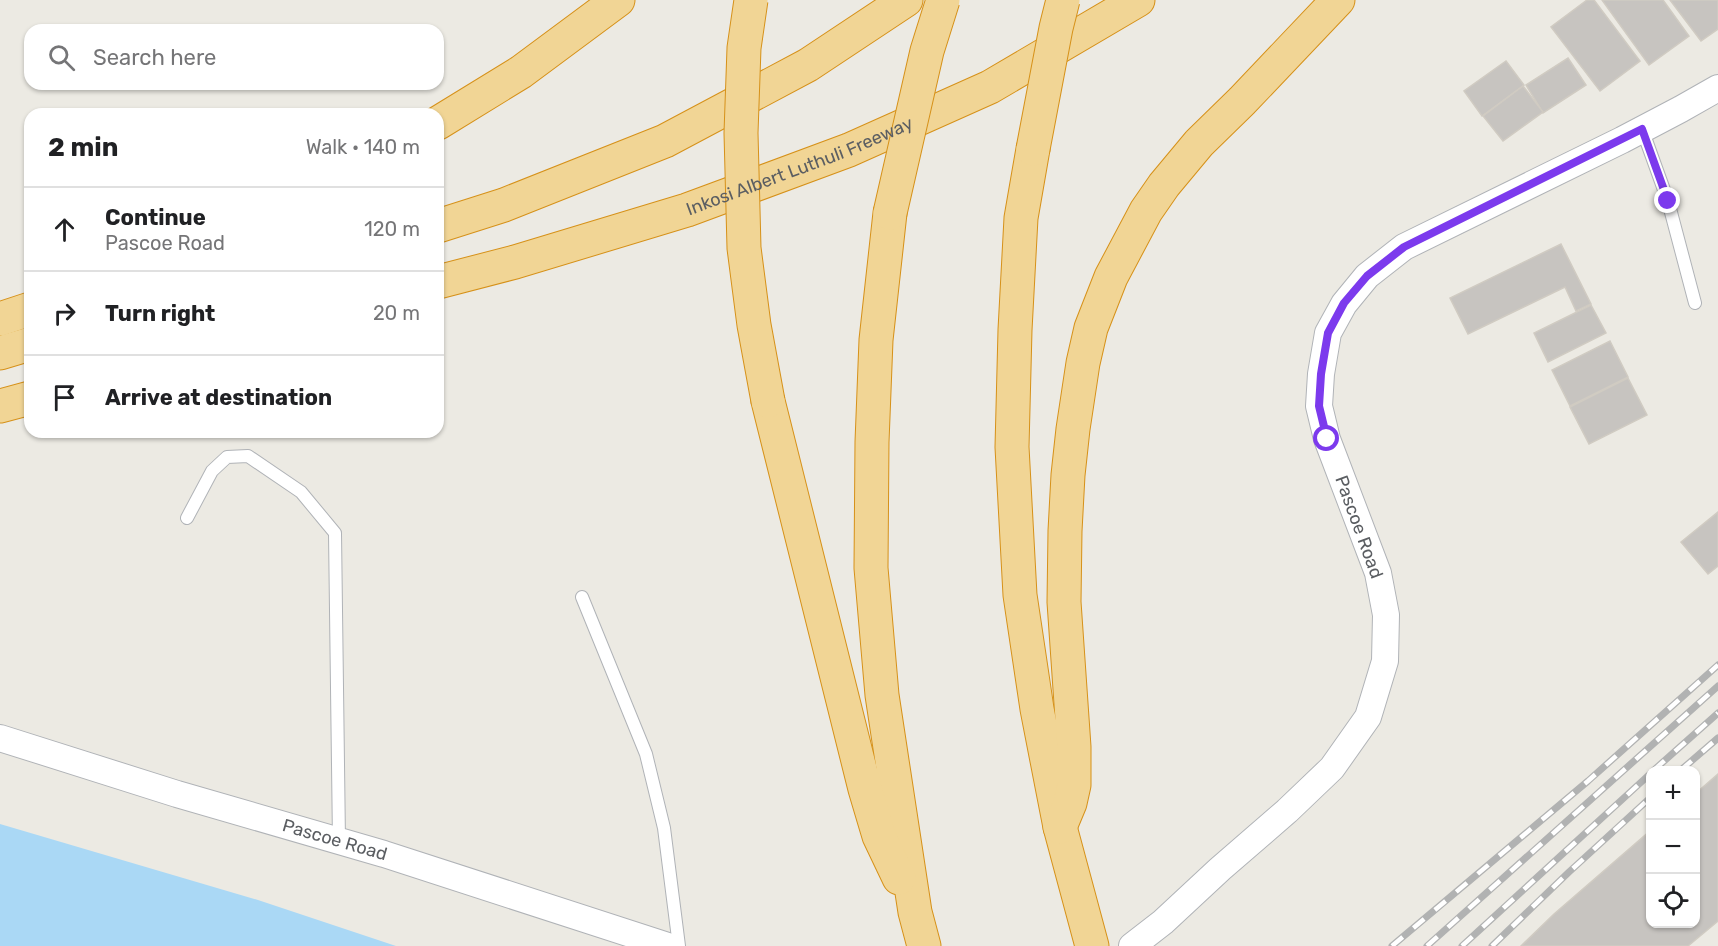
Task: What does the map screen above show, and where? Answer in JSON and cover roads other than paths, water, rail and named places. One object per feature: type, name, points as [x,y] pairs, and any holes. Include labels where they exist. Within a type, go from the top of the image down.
[{"type":"highway","points":[[444,119],[521,72],[618,0]]},
{"type":"highway","points":[[751,0],[744,48],[741,133],[744,248],[754,325],[768,401],[865,789],[879,836],[915,912]]},
{"type":"highway","points":[[444,224],[504,205],[665,141],[808,65],[906,0]]},
{"type":"highway","points":[[924,946],[915,912],[882,695],[872,568],[872,442],[876,340],[890,213],[927,51],[943,0]]},
{"type":"highway","points":[[1063,0],[1021,218],[1015,330],[1013,458],[1020,595],[1037,709],[1060,827],[1092,946]]},
{"type":"highway","name":"Inkosi Albert Luthuli Freeway","points":[[444,280],[515,262],[687,210],[849,150],[990,87],[1138,0]]},
{"type":"highway","points":[[1060,827],[1070,803],[1074,785],[1074,747],[1065,602],[1068,475],[1072,429],[1091,328],[1111,277],[1146,211],[1164,185],[1199,143],[1338,0]]},
{"type":"highway","points":[[0,319],[24,311]]},
{"type":"highway","points":[[0,353],[24,346]]},
{"type":"highway","points":[[0,406],[24,400]]},
{"type":"street","name":"Pascoe Road","points":[[1132,946],[1163,922],[1332,768],[1368,717],[1385,661],[1386,615],[1378,573],[1327,439],[1319,406],[1321,374],[1328,333],[1344,303],[1367,276],[1404,247],[1642,129],[1718,87]]},
{"type":"street","name":"Pascoe Road","points":[[0,738],[177,794],[339,841],[668,946]]},
{"type":"lane","points":[[1642,129],[1668,201],[1695,303]]},
{"type":"lane","points":[[187,518],[212,471],[227,456],[248,456],[301,492],[335,533],[339,841]]},
{"type":"lane","points":[[582,597],[646,754],[664,828],[679,946]]},
{"type":"water","points":[[0,824],[258,900],[396,946],[0,946]]},
{"type":"railway","points":[[1392,946],[1588,781],[1718,665]]},
{"type":"railway","points":[[1427,946],[1718,686]]},
{"type":"railway","points":[[1658,766],[1718,713]]},
{"type":"railway","points":[[1686,766],[1718,738]]},
{"type":"railway","points":[[1462,946],[1646,778]]},
{"type":"railway","points":[[1492,946],[1646,802]]}]
